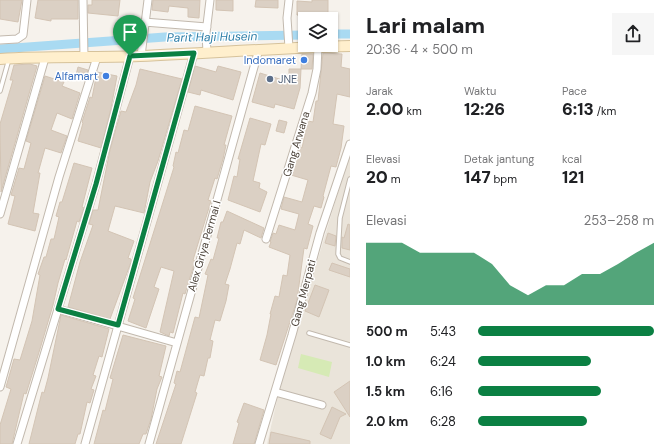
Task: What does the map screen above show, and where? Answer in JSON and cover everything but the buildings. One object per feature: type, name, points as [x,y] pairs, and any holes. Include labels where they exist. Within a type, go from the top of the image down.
[{"type":"street","points":[[0,40],[17,39],[23,35],[28,0]]},
{"type":"street","points":[[83,0],[84,53]]},
{"type":"street","points":[[141,52],[148,0]]},
{"type":"street","points":[[207,49],[206,30],[210,0]]},
{"type":"street","points":[[288,44],[287,27],[289,0]]},
{"type":"street","points":[[144,22],[206,30]]},
{"type":"street","points":[[5,58],[46,58],[84,53],[97,57],[130,56],[141,52],[194,53],[207,49],[260,49],[288,44],[298,45]]},
{"type":"street","points":[[338,46],[350,46]]},
{"type":"street","name":"Alex Griya Permai I","points":[[149,444],[260,49]]},
{"type":"street","name":"Gang Arwana","points":[[266,240],[312,93],[317,70],[318,52]]},
{"type":"street","points":[[85,444],[194,53]]},
{"type":"street","points":[[17,444],[94,192],[130,56]]},
{"type":"street","points":[[0,387],[59,177],[97,57]]},
{"type":"street","points":[[0,214],[46,58]]},
{"type":"street","name":"Gang Merpati","points":[[259,444],[292,335],[320,233],[350,144]]},
{"type":"street","points":[[58,309],[177,343]]},
{"type":"street","points":[[274,392],[322,405]]},
{"type":"lane","points":[[0,91],[5,58]]},
{"type":"lane","points":[[350,179],[340,218],[338,254],[340,258],[350,262]]},
{"type":"lane","points":[[309,333],[350,345]]},
{"type":"shaded area","points":[[350,153],[350,444],[267,444],[283,374]]},
{"type":"green space","points":[[301,354],[332,362],[329,377],[298,368]]},
{"type":"waterway","name":"Parit Haji Husein","points":[[338,34],[350,34]]},
{"type":"waterway","name":"Parit Haji Husein","points":[[0,49],[165,37],[298,35]]},
{"type":"place","name":"Indomaret","points":[[304,60]]},
{"type":"place","name":"Alfamart","points":[[106,76]]},
{"type":"place","name":"JNE","points":[[270,79]]},
{"type":"route","points":[[194,53],[118,325],[58,309],[77,251],[130,56],[194,53]]}]
